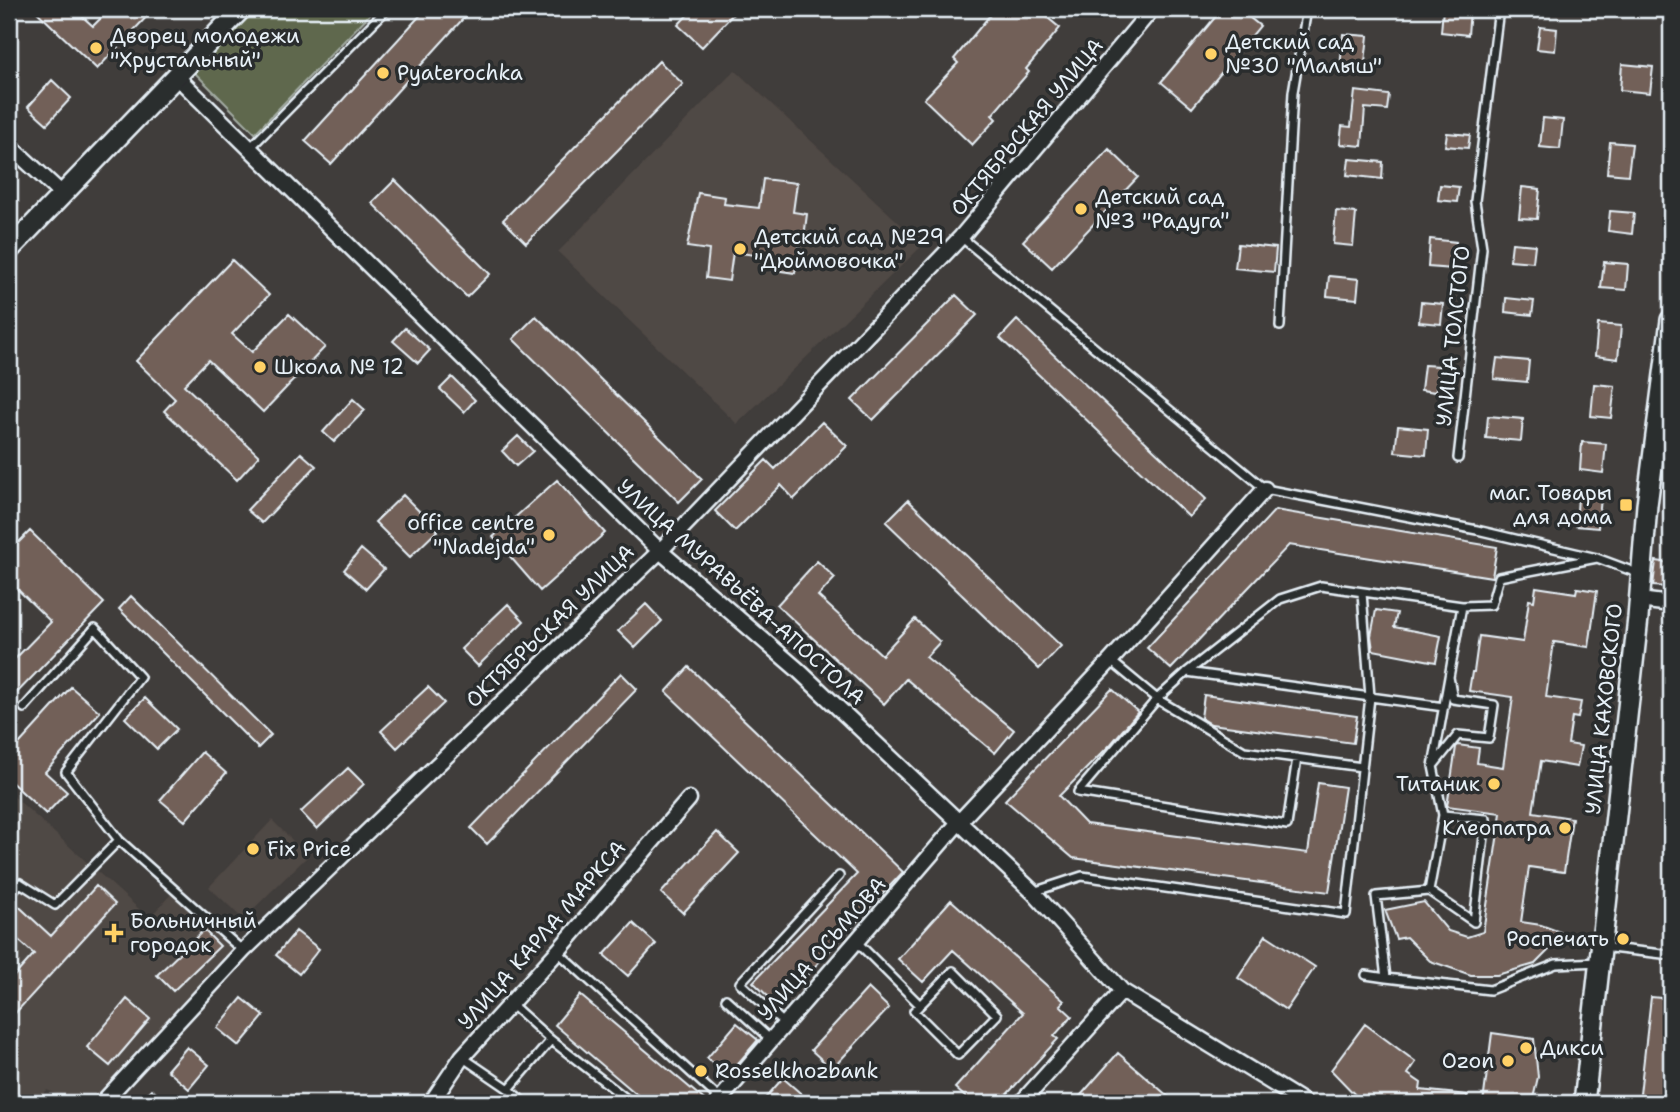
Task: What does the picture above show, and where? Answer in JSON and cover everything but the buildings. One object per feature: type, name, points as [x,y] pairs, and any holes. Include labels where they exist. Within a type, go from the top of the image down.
[{"type":"main road","points":[[9,250],[238,10]]},
{"type":"main road","name":"УЛИЦА КАХОВСКОГО","points":[[1584,1103],[1647,505],[1671,320]]},
{"type":"street","name":"ОКТЯБРЬСКАЯ УЛИЦА","points":[[102,1103],[243,951],[660,551],[961,237],[1153,9]]},
{"type":"street","name":"УЛИЦА МУРАВЬЁВА-АПОСТОЛА","points":[[176,76],[660,551],[797,669],[1034,892],[1122,991],[1305,1103]]},
{"type":"street","points":[[9,145],[62,194]]},
{"type":"street","name":"УЛИЦА ОСЬМОВА","points":[[718,1101],[959,822],[1111,660],[1265,489]]},
{"type":"street","points":[[1639,600],[1671,604]]},
{"type":"street","name":"УЛИЦА КАРЛА МАРКСА","points":[[431,1103],[462,1057],[689,799]]},
{"type":"street","points":[[1021,1103],[1122,991]]},
{"type":"lane","points":[[249,149],[387,9]]},
{"type":"lane","points":[[1280,326],[1293,92],[1307,9]]},
{"type":"lane","name":"УЛИЦА ТОЛСТОГО","points":[[1458,458],[1482,248],[1475,201],[1499,9]]},
{"type":"lane","points":[[961,237],[1265,489],[1477,530],[1597,558],[1641,574]]},
{"type":"lane","points":[[1297,758],[1287,825],[1078,792],[1157,699],[1280,598],[1321,586],[1462,606],[1491,605],[1499,577],[1597,558]]},
{"type":"lane","points":[[1034,892],[1082,876],[1346,914],[1370,697],[1362,593]]},
{"type":"lane","points":[[1429,891],[1443,815],[1433,766],[1462,606]]},
{"type":"lane","points":[[24,708],[95,628],[140,677],[66,772],[119,840],[243,951]]},
{"type":"lane","points":[[1111,660],[1157,699],[1244,751],[1362,766]]},
{"type":"lane","points":[[1187,672],[1444,707]]},
{"type":"lane","points":[[1433,766],[1458,735],[1489,738],[1494,705],[1453,699],[1450,677]]},
{"type":"lane","points":[[1386,978],[1376,896],[1429,891],[1474,922],[1486,819],[1443,815]]},
{"type":"lane","points":[[9,895],[20,883],[55,905],[119,840]]},
{"type":"lane","points":[[785,1024],[740,983],[839,876]]},
{"type":"lane","points":[[856,941],[920,1005]]},
{"type":"lane","points":[[558,951],[718,1101]]},
{"type":"lane","points":[[1366,975],[1490,990],[1556,964],[1600,954],[1671,955]]},
{"type":"lane","points":[[953,971],[997,1015],[958,1055],[914,1011],[920,1005],[953,971]]},
{"type":"lane","points":[[726,999],[771,1040]]},
{"type":"lane","points":[[511,1004],[551,1040],[628,1100],[625,1103]]},
{"type":"lane","points":[[509,1089],[551,1040]]},
{"type":"lane","points":[[462,1057],[509,1089],[524,1103]]},
{"type":"shaded area","name":"Детский сад №29 \"Дюймовочка\"","points":[[735,70],[923,245],[737,424],[558,252]]},
{"type":"shaded area","name":"Больничный городок","points":[[9,792],[149,918],[173,892],[235,948],[94,1103],[75,1103],[47,1090],[35,1103],[9,1103]]},
{"type":"shaded area","points":[[272,820],[308,856],[243,919],[209,887]]},
{"type":"green space","points":[[255,9],[375,9],[255,133],[194,72]]},
{"type":"place","name":"Дворец молодежи \"Хрустальный\"","points":[[96,48]]},
{"type":"place","name":"Детский сад №30 \"Малыш\"","points":[[1211,54]]},
{"type":"place","name":"Pyaterochka","points":[[383,73]]},
{"type":"place","name":"Детский сад №3 \"Радуга\"","points":[[1081,209]]},
{"type":"place","name":"Детский сад №29 \"Дюймовочка\"","points":[[740,249]]},
{"type":"place","name":"Школа № 12","points":[[260,367]]},
{"type":"place","name":"маг. Товары для дома","points":[[1626,505]]},
{"type":"place","name":"office centre \"Nadejda\"","points":[[549,535]]},
{"type":"place","name":"Титаник","points":[[1494,784]]},
{"type":"place","name":"Клеопатра","points":[[1565,828]]},
{"type":"place","name":"Fix Price","points":[[253,849]]},
{"type":"place","name":"Больничный городок","points":[[114,933]]},
{"type":"place","name":"Роспечать","points":[[1623,939]]},
{"type":"place","name":"Дикси","points":[[1526,1048]]},
{"type":"place","name":"Ozon","points":[[1508,1061]]},
{"type":"place","name":"Rosselkhozbank","points":[[701,1071]]}]
